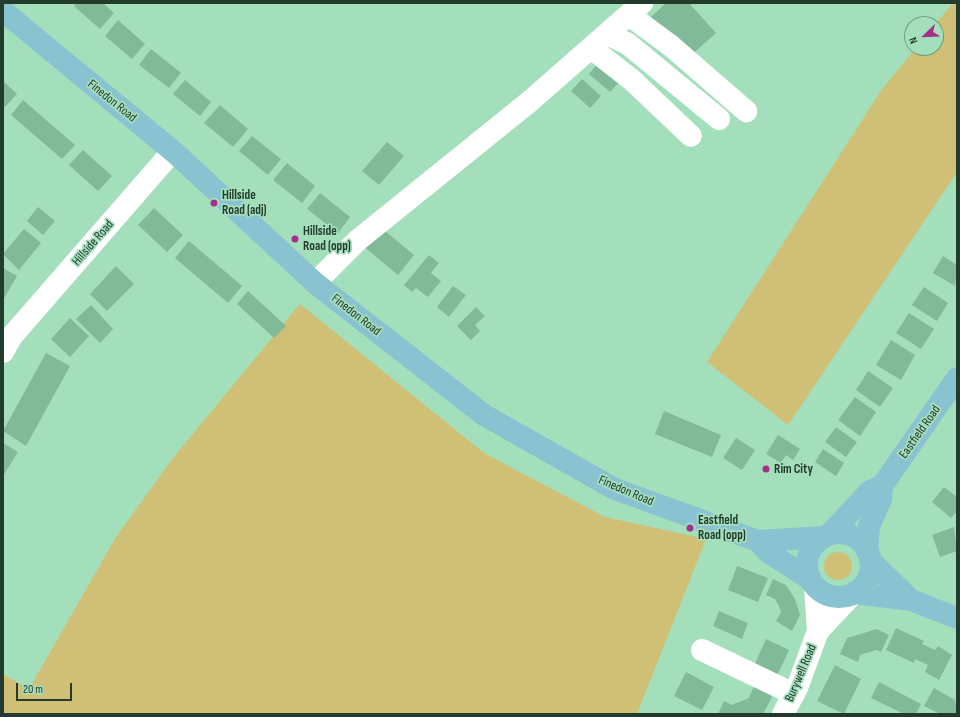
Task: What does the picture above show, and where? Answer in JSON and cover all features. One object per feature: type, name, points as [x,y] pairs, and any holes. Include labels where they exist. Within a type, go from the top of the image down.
[{"type":"main road","name":"Finedon Road","points":[[3,11],[174,151],[315,283],[484,415],[615,489],[758,541],[826,536]]},
{"type":"main road","name":"Eastfield Road","points":[[869,556],[869,526],[881,499],[882,486],[957,378]]},
{"type":"main road","name":"Eastfield Road","points":[[826,536],[870,491],[882,486]]},
{"type":"main road","points":[[911,600],[869,556],[862,544],[847,535],[826,536],[816,543],[808,560],[813,583],[832,596],[853,594],[911,600],[957,618]]},
{"type":"main road","name":"Finedon Road","points":[[758,541],[769,553],[813,583]]},
{"type":"main road","points":[[853,594],[868,579],[869,556]]},
{"type":"street","points":[[315,283],[358,240],[636,9],[670,45],[746,111]]},
{"type":"street","points":[[599,41],[628,44],[718,119]]},
{"type":"street","points":[[599,41],[632,80],[690,136]]},
{"type":"street","name":"Hillside Road","points":[[6,340],[174,151]]},
{"type":"street","name":"Burywell Road","points":[[813,583],[818,631]]},
{"type":"street","name":"Burywell Road","points":[[788,709],[818,631],[853,594]]},
{"type":"street","points":[[702,650],[788,709]]},
{"type":"shaded area","points":[[953,3],[957,3],[957,172],[788,425],[707,362],[882,89],[909,56],[944,56],[944,16],[942,16]]},
{"type":"shaded area","points":[[300,304],[484,453],[605,517],[706,539],[637,714],[3,714],[3,674],[29,689],[116,537],[173,458]]},
{"type":"shaded area","points":[[838,552],[848,556],[852,566],[848,576],[838,580],[828,576],[824,566],[828,556]]},
{"type":"building","points":[[76,3],[103,3],[114,13],[100,29],[74,6]]},
{"type":"building","points":[[666,3],[689,3],[716,33],[688,58],[651,17]]},
{"type":"building","points":[[118,20],[145,44],[132,59],[105,36]]},
{"type":"building","points":[[151,49],[181,73],[169,88],[139,65]]},
{"type":"building","points":[[600,61],[621,80],[610,92],[589,74]]},
{"type":"building","points":[[582,79],[601,96],[590,108],[571,91]]},
{"type":"building","points":[[185,80],[211,102],[200,116],[173,94]]},
{"type":"building","points":[[3,81],[17,94],[5,107],[3,105]]},
{"type":"building","points":[[23,100],[75,145],[62,159],[11,115]]},
{"type":"building","points":[[220,105],[248,129],[233,147],[204,123]]},
{"type":"building","points":[[252,136],[281,159],[268,175],[239,151]]},
{"type":"building","points":[[387,142],[404,156],[379,185],[362,171]]},
{"type":"building","points":[[83,150],[112,176],[98,191],[69,165]]},
{"type":"building","points":[[287,163],[315,186],[302,203],[273,180]]},
{"type":"building","points":[[320,193],[350,217],[338,233],[307,209]]},
{"type":"building","points":[[38,207],[55,221],[43,235],[27,221]]},
{"type":"building","points":[[154,208],[183,235],[167,252],[138,225]]},
{"type":"building","points":[[379,226],[414,255],[398,275],[363,246]]},
{"type":"building","points":[[24,229],[41,243],[19,270],[3,254]]},
{"type":"building","points":[[189,241],[242,286],[228,303],[175,258]]},
{"type":"building","points":[[429,255],[439,263],[431,273],[441,281],[428,297],[416,288],[412,292],[404,285]]},
{"type":"building","points":[[943,256],[957,265],[955,286],[933,273]]},
{"type":"building","points":[[116,266],[134,284],[107,311],[90,294]]},
{"type":"building","points":[[3,268],[17,276],[3,300]]},
{"type":"building","points":[[453,286],[466,295],[449,317],[437,307]]},
{"type":"building","points":[[924,287],[948,303],[937,321],[912,305]]},
{"type":"building","points":[[248,291],[286,326],[274,338],[237,304]]},
{"type":"building","points":[[91,305],[113,329],[100,343],[76,319]]},
{"type":"building","points":[[476,307],[485,316],[475,325],[480,331],[471,340],[457,326]]},
{"type":"building","points":[[909,313],[934,329],[921,349],[896,333]]},
{"type":"building","points":[[70,318],[89,336],[70,357],[51,339]]},
{"type":"building","points":[[891,340],[915,355],[901,380],[876,365]]},
{"type":"building","points":[[46,353],[70,366],[26,446],[3,431]]},
{"type":"building","points":[[868,371],[893,388],[880,407],[856,390]]},
{"type":"building","points":[[855,397],[876,412],[860,436],[838,420]]},
{"type":"building","points":[[664,411],[721,435],[712,457],[655,434]]},
{"type":"building","points":[[836,427],[857,442],[846,457],[825,442]]},
{"type":"building","points":[[778,435],[800,449],[793,460],[786,455],[781,463],[766,454]]},
{"type":"building","points":[[736,438],[755,450],[742,470],[723,458]]},
{"type":"building","points":[[3,443],[18,452],[3,476]]},
{"type":"building","points":[[823,449],[844,463],[836,476],[815,462]]},
{"type":"building","points":[[944,487],[957,497],[957,511],[951,518],[932,502]]},
{"type":"building","points":[[954,527],[957,551],[940,557],[932,535]]},
{"type":"building","points":[[737,566],[768,578],[758,602],[728,590]]},
{"type":"building","points":[[773,579],[786,585],[795,599],[800,615],[792,631],[776,621],[781,612],[779,606],[775,599],[766,595]]},
{"type":"building","points":[[719,611],[748,623],[742,639],[713,626]]},
{"type":"building","points":[[896,628],[924,641],[922,644],[935,650],[938,646],[952,655],[939,680],[925,672],[928,665],[915,659],[914,663],[886,650]]},
{"type":"building","points":[[877,629],[889,635],[881,652],[876,650],[860,655],[858,662],[840,654],[847,638]]},
{"type":"building","points":[[766,639],[789,650],[777,676],[754,666]]},
{"type":"building","points":[[835,665],[861,679],[844,714],[817,701]]},
{"type":"building","points":[[686,672],[714,687],[702,710],[674,696]]},
{"type":"building","points":[[879,682],[921,704],[916,714],[904,714],[871,698]]},
{"type":"building","points":[[754,686],[773,695],[763,714],[718,714],[724,701],[732,705],[749,698]]},
{"type":"building","points":[[934,688],[955,700],[957,714],[940,714],[924,706]]},
{"type":"place","name":"Hillside Road (adj)","points":[[214,203]]},
{"type":"place","name":"Hillside Road (opp)","points":[[295,239]]},
{"type":"place","name":"Rim City","points":[[766,469]]},
{"type":"place","name":"Eastfield Road (opp)","points":[[690,528]]}]
